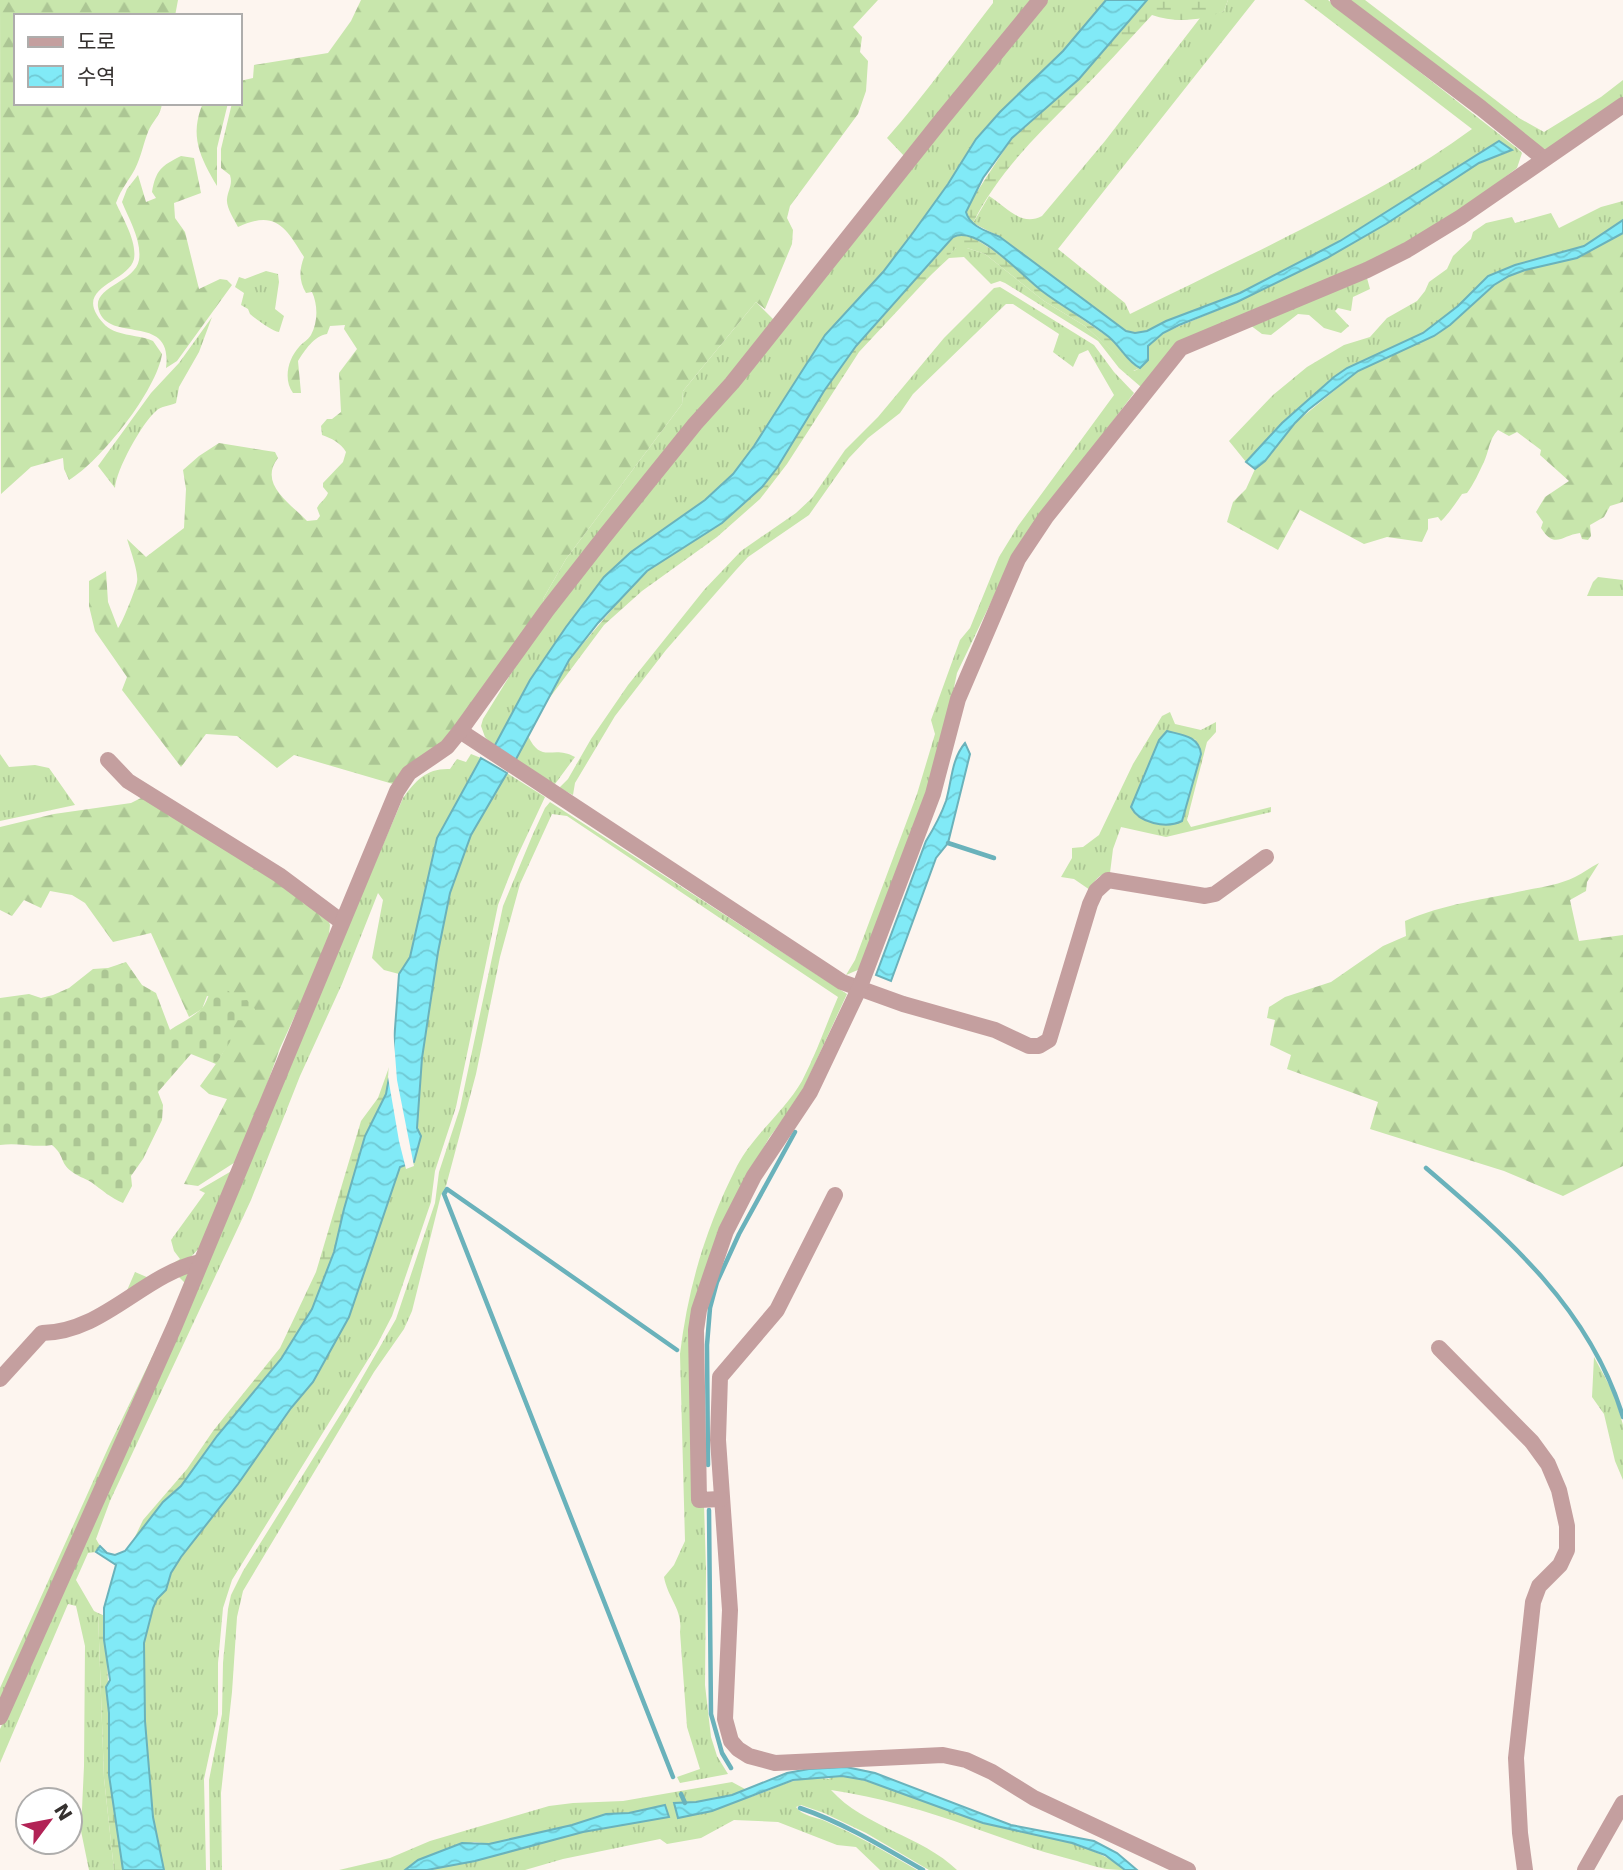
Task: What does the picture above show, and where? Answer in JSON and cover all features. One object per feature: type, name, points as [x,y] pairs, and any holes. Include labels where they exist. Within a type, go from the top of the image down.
[{"type":"street","points":[[0,1717],[175,1325],[397,791],[409,773],[447,747],[604,537],[740,373],[1040,0]]},
{"type":"street","points":[[1338,0],[1533,149]]},
{"type":"street","points":[[721,1499],[699,1500],[696,1330],[707,1284],[737,1208],[754,1176],[810,1092],[859,989],[933,794],[958,699],[1018,559],[1046,517],[1181,348],[1367,270],[1407,250],[1461,217],[1533,149],[1623,105]]},
{"type":"street","points":[[460,731],[842,982],[995,1030],[1029,1046],[1039,1046],[1049,1040],[1055,1028],[1090,904],[1103,882],[1108,880],[1205,896],[1215,894],[1266,856]]},
{"type":"street","points":[[108,760],[128,781],[279,875],[342,922]]},
{"type":"street","points":[[835,1195],[777,1310],[720,1377],[718,1440],[730,1610],[725,1719],[731,1741],[749,1756],[787,1763],[943,1755],[966,1760],[992,1772],[1034,1798],[1188,1870]]},
{"type":"street","points":[[0,1380],[42,1333],[54,1333],[84,1322],[168,1274],[200,1262]]},
{"type":"street","points":[[1439,1348],[1532,1442],[1548,1464],[1559,1490],[1567,1526],[1567,1550],[1560,1565],[1539,1586],[1533,1602],[1516,1758],[1525,1870]]},
{"type":"street","points":[[1586,1870],[1623,1802]]},
{"type":"green space","points":[[0,0],[178,0],[175,14],[14,14],[14,105],[162,105],[148,132],[137,164],[116,203],[131,238],[134,259],[124,273],[99,290],[93,305],[99,318],[108,327],[117,332],[153,341],[162,354],[158,369],[139,405],[111,442],[82,471],[69,480],[63,458],[31,467],[1,494]]},
{"type":"green space","points":[[361,0],[878,0],[853,27],[862,37],[860,52],[868,61],[866,91],[858,114],[790,206],[787,218],[793,230],[792,244],[765,309],[756,302],[683,391],[682,404],[566,559],[543,599],[544,608],[454,735],[393,784],[294,755],[277,768],[237,736],[206,734],[181,767],[122,690],[127,677],[95,631],[89,606],[89,581],[106,571],[108,602],[118,628],[137,582],[136,567],[127,539],[146,557],[184,528],[186,489],[183,470],[219,443],[275,452],[278,458],[273,467],[274,485],[307,521],[317,520],[320,516],[317,508],[328,493],[323,483],[343,462],[346,452],[336,441],[322,435],[321,426],[327,419],[332,419],[341,412],[339,373],[357,349],[344,329],[345,325],[330,326],[327,334],[314,341],[298,361],[301,393],[293,393],[288,382],[290,363],[295,352],[311,335],[316,319],[314,297],[312,292],[306,293],[301,280],[304,257],[278,224],[262,220],[238,227],[228,206],[231,179],[221,168],[221,149],[232,105],[242,105],[242,81],[253,78],[254,65],[328,53],[351,21]]},
{"type":"green space","points":[[993,0],[1036,0],[906,158],[887,138],[915,105]]},
{"type":"green space","points":[[1046,0],[1106,0],[1063,51],[976,139],[948,184],[883,272],[825,335],[733,474],[705,500],[631,552],[604,577],[530,680],[494,747],[485,737],[481,726],[483,719],[520,659],[571,589]]},
{"type":"green space","points":[[1147,0],[1228,0],[1224,11],[1198,19],[1179,20],[1152,15],[1018,156],[973,223],[967,214],[969,204],[1012,138],[1079,79]]},
{"type":"green space","points":[[1228,0],[1255,0],[1058,249],[1125,303],[1130,314],[1367,195],[1472,129],[1304,0],[1328,0],[1518,149],[1522,153],[1517,168],[1475,200],[1405,243],[1370,261],[1212,328],[1141,387],[1119,368],[1098,341],[1005,283],[1000,281],[991,284],[964,257],[949,258],[918,287],[956,248],[967,248],[985,254],[1044,301],[1085,326],[1134,371],[1140,368],[1148,346],[1163,333],[1237,302],[1327,258],[1386,224],[1479,163],[1511,151],[1499,141],[1340,241],[1249,288],[1147,331],[1126,331],[1000,237],[973,223],[989,196],[1021,217],[1034,219],[1042,216],[1105,141],[1200,18],[1224,11]]},
{"type":"green space","points":[[1348,0],[1365,0],[1519,118],[1544,132],[1601,97],[1623,80],[1623,99],[1547,150],[1534,144]]},
{"type":"green space","points":[[202,105],[228,105],[217,148],[217,186],[198,146],[199,115]]},
{"type":"green space","points":[[181,156],[194,158],[201,193],[174,203],[175,218],[185,232],[199,289],[220,279],[227,280],[232,285],[177,361],[166,368],[166,350],[160,339],[150,333],[113,325],[103,318],[98,307],[103,294],[130,274],[139,260],[137,238],[122,202],[127,189],[138,175],[146,202],[156,198],[152,192],[155,178],[164,166]]},
{"type":"green space","points":[[1623,201],[1623,220],[1584,246],[1515,265],[1488,276],[1458,306],[1423,333],[1347,368],[1334,377],[1282,423],[1246,462],[1229,441],[1273,395],[1307,367],[1344,345],[1370,337],[1387,318],[1417,301],[1429,282],[1447,269],[1453,256],[1471,239],[1473,232],[1486,223],[1512,217],[1515,223],[1551,213],[1559,228],[1601,207]]},
{"type":"green space","points":[[960,233],[974,238],[1024,273],[1044,293],[1111,339],[1133,364],[1140,368],[1133,371],[1085,326],[1044,301],[985,254],[967,248],[956,248],[859,352],[787,464],[760,499],[717,537],[642,591],[604,625],[545,704],[569,660],[647,571],[722,523],[762,487],[856,346],[925,266]]},
{"type":"green space","points":[[1623,233],[1623,502],[1610,506],[1604,517],[1590,525],[1591,536],[1588,540],[1582,539],[1580,533],[1559,540],[1546,535],[1541,528],[1543,522],[1536,512],[1545,497],[1569,481],[1540,455],[1541,450],[1517,432],[1509,436],[1498,430],[1470,489],[1462,494],[1441,521],[1438,517],[1428,519],[1428,529],[1422,542],[1387,537],[1364,544],[1300,510],[1278,550],[1227,522],[1233,502],[1246,489],[1255,469],[1265,461],[1295,423],[1358,371],[1434,336],[1494,285],[1509,276],[1577,258]]},
{"type":"green space","points":[[266,271],[278,274],[275,309],[284,316],[279,332],[260,322],[241,305],[244,293],[235,287],[239,277],[245,279]]},
{"type":"green space","points":[[1367,278],[1370,289],[1353,297],[1351,311],[1338,308],[1335,311],[1349,326],[1341,333],[1324,328],[1309,315],[1298,314],[1271,335],[1262,334],[1250,325]]},
{"type":"green space","points":[[1000,287],[1094,345],[1134,393],[1016,550],[957,673],[943,741],[928,792],[860,969],[846,975],[855,960],[917,794],[935,734],[931,720],[960,640],[970,628],[999,557],[1018,526],[1114,395],[1088,350],[1079,354],[1073,367],[1053,352],[1059,334],[1013,304],[1006,304],[913,394],[900,413],[868,438],[849,458],[809,515],[748,557],[666,650],[615,716],[575,783],[573,795],[559,788],[568,779],[591,739],[628,685],[704,590],[741,551],[796,513],[812,498],[845,450],[878,417],[944,338],[994,288]]},
{"type":"green space","points":[[756,302],[776,322],[544,608],[543,599],[566,559],[682,404],[683,391]]},
{"type":"green space","points":[[212,317],[199,352],[179,387],[176,403],[158,409],[150,417],[125,459],[115,488],[98,466],[151,393],[179,363]]},
{"type":"green space","points":[[1598,577],[1623,580],[1623,596],[1587,596]]},
{"type":"green space","points":[[1170,712],[1175,724],[1201,730],[1216,722],[1216,732],[1207,742],[1187,820],[1191,827],[1271,807],[1271,812],[1166,837],[1121,827],[1113,849],[1110,873],[1097,878],[1090,890],[1074,879],[1061,877],[1072,858],[1072,848],[1083,847],[1099,835],[1133,764],[1162,716]],"holes":[[[1167,731],[1196,740],[1155,752],[1159,740]]]},
{"type":"green space","points":[[528,736],[538,750],[560,752],[575,757],[555,784],[549,784],[515,761]]},
{"type":"green space","points":[[0,754],[9,767],[35,765],[49,768],[75,805],[0,821]]},
{"type":"green space","points":[[471,754],[481,758],[437,838],[410,957],[399,974],[384,970],[372,958],[383,900],[378,893],[342,984],[300,1076],[251,1200],[110,1501],[96,1539],[100,1546],[96,1552],[88,1553],[76,1580],[94,1611],[98,1613],[104,1778],[114,1870],[89,1870],[84,1846],[85,1646],[76,1606],[68,1604],[0,1763],[0,1729],[403,798],[428,773],[450,769],[457,759],[466,762]]},
{"type":"green space","points":[[507,773],[545,797],[498,905],[456,1107],[435,1171],[431,1202],[392,1316],[377,1345],[232,1580],[223,1608],[218,1663],[218,1714],[204,1779],[206,1870],[164,1870],[153,1817],[145,1726],[144,1643],[153,1608],[166,1590],[171,1573],[181,1557],[313,1382],[349,1317],[400,1167],[417,1128],[422,1058],[450,893],[471,835]]},
{"type":"green space","points":[[149,794],[327,917],[330,925],[328,944],[280,1048],[240,1159],[198,1186],[184,1184],[227,1099],[209,1094],[200,1086],[221,1056],[230,1037],[233,1001],[207,996],[202,1009],[189,1017],[151,933],[113,942],[85,903],[72,895],[50,891],[41,908],[24,900],[12,916],[0,910],[0,827],[54,814],[131,803]]},
{"type":"green space","points":[[550,802],[847,994],[799,1098],[769,1138],[756,1161],[703,1281],[705,1685],[711,1737],[717,1756],[728,1774],[680,1783],[677,1777],[700,1769],[687,1727],[679,1617],[664,1577],[674,1565],[685,1541],[680,1354],[683,1329],[693,1281],[707,1235],[726,1189],[744,1154],[802,1081],[838,997],[567,816],[552,814],[520,884],[500,957],[476,1074],[446,1186],[441,1195],[412,1311],[404,1329],[374,1372],[243,1591],[237,1617],[221,1793],[222,1870],[210,1870],[209,1780],[222,1714],[223,1663],[231,1595],[396,1319],[435,1203],[439,1172],[460,1108],[503,906],[533,834]]},
{"type":"green space","points":[[1599,863],[1587,882],[1586,891],[1570,900],[1579,941],[1623,935],[1623,1166],[1563,1196],[1504,1171],[1370,1129],[1378,1102],[1287,1069],[1291,1055],[1270,1045],[1275,1020],[1267,1018],[1269,1007],[1285,997],[1331,982],[1383,946],[1406,936],[1405,921],[1449,906],[1558,883]]},
{"type":"green space","points":[[126,962],[142,985],[156,993],[170,1030],[199,1011],[214,991],[229,991],[233,1001],[247,1000],[255,1009],[255,1021],[235,1020],[230,1042],[216,1064],[191,1054],[158,1092],[163,1105],[162,1120],[143,1159],[131,1176],[132,1186],[123,1203],[71,1171],[52,1145],[0,1145],[0,998],[29,994],[41,998],[53,995],[69,988],[93,969],[108,968]]},
{"type":"green space","points":[[393,1056],[386,1094],[365,1136],[334,1252],[312,1309],[281,1359],[217,1436],[181,1486],[163,1502],[133,1541],[143,1520],[187,1469],[213,1431],[280,1348],[316,1272],[361,1121],[378,1098]]},
{"type":"green space","points":[[235,1169],[202,1245],[189,1259],[125,1295],[135,1272],[149,1278],[180,1259],[171,1240],[205,1193],[199,1190]]},
{"type":"green space","points":[[192,1271],[0,1704],[0,1688],[185,1283],[176,1274]]},
{"type":"green space","points":[[1594,1357],[1614,1394],[1623,1425],[1623,1480],[1615,1461],[1604,1414],[1592,1397]]},
{"type":"green space","points":[[98,1613],[105,1616],[108,1766],[123,1870],[114,1870],[104,1778]]},
{"type":"green space","points":[[832,1775],[890,1788],[984,1823],[1075,1844],[1109,1859],[1125,1870],[1093,1866],[920,1810],[831,1790],[844,1803],[876,1823],[927,1848],[957,1870],[929,1870],[866,1833],[801,1805],[796,1807],[809,1816],[849,1832],[917,1870],[880,1870],[856,1847],[837,1845],[778,1822],[734,1820],[701,1838],[667,1844],[660,1839],[563,1859],[525,1870],[427,1870],[475,1861],[583,1832],[669,1817],[664,1805],[629,1813],[606,1814],[572,1825],[489,1844],[474,1842],[418,1860],[405,1870],[339,1870],[390,1858],[430,1841],[549,1806],[623,1801],[732,1782],[745,1789],[732,1795],[696,1802],[678,1818],[719,1808],[793,1781],[829,1779]]},
{"type":"water","points":[[1106,0],[1147,0],[1079,79],[1012,138],[983,178],[966,212],[975,225],[1000,237],[1126,331],[1147,331],[1240,293],[1340,241],[1499,141],[1512,150],[1479,163],[1386,224],[1327,258],[1237,302],[1163,333],[1148,346],[1148,360],[1140,368],[1131,362],[1109,337],[1042,291],[987,245],[963,235],[953,237],[856,346],[762,487],[722,523],[647,571],[598,623],[569,660],[515,761],[494,747],[530,680],[604,577],[631,552],[705,500],[733,474],[825,335],[883,272],[948,184],[976,139],[1063,51]]},
{"type":"water","points":[[1623,220],[1623,233],[1577,258],[1509,276],[1494,285],[1434,336],[1358,371],[1308,410],[1265,461],[1255,469],[1246,462],[1282,423],[1334,377],[1347,368],[1423,333],[1458,306],[1488,276],[1515,265],[1584,246]]},
{"type":"water","points":[[1167,731],[1193,740],[1200,748],[1201,754],[1182,821],[1161,824],[1146,821],[1131,807],[1159,740]]},
{"type":"water","points":[[965,743],[970,754],[948,843],[936,858],[891,981],[876,975],[926,841],[944,806],[954,764]]},
{"type":"water","points":[[481,758],[507,773],[471,835],[450,893],[422,1058],[417,1128],[421,1136],[414,1162],[400,1167],[349,1317],[313,1382],[181,1557],[171,1573],[166,1590],[153,1608],[144,1643],[145,1721],[153,1817],[164,1870],[123,1870],[109,1775],[109,1713],[106,1687],[110,1680],[104,1640],[104,1608],[116,1565],[96,1552],[100,1546],[107,1553],[115,1555],[125,1551],[163,1502],[181,1486],[217,1436],[281,1359],[312,1309],[334,1252],[365,1136],[386,1094],[393,1056],[399,974],[410,957],[437,838]]},
{"type":"water","points":[[846,1767],[875,1773],[1011,1825],[1094,1841],[1117,1853],[1137,1870],[1125,1870],[1105,1855],[1072,1843],[983,1823],[865,1780],[842,1776],[793,1780],[712,1811],[678,1818],[674,1803],[732,1795],[787,1773]]},
{"type":"water","points":[[665,1805],[669,1817],[583,1832],[475,1861],[427,1870],[405,1870],[418,1860],[462,1843],[489,1844],[572,1825],[606,1814],[629,1813]]},
{"type":"pier","points":[[392,1015],[397,1080],[414,1166],[406,1169],[388,1077]]},
{"type":"waterway","points":[[948,843],[994,858]]},
{"type":"waterway","points":[[708,1465],[707,1345],[710,1308],[717,1282],[739,1234],[795,1132]]},
{"type":"waterway","points":[[1426,1168],[1516,1250],[1568,1309],[1608,1378],[1623,1417]]},
{"type":"waterway","points":[[673,1777],[444,1194],[447,1189],[677,1350]]},
{"type":"waterway","points":[[709,1510],[711,1714],[722,1753],[731,1768]]},
{"type":"waterway","points":[[681,1794],[685,1803]]},
{"type":"waterway","points":[[800,1808],[848,1828],[923,1870]]}]
